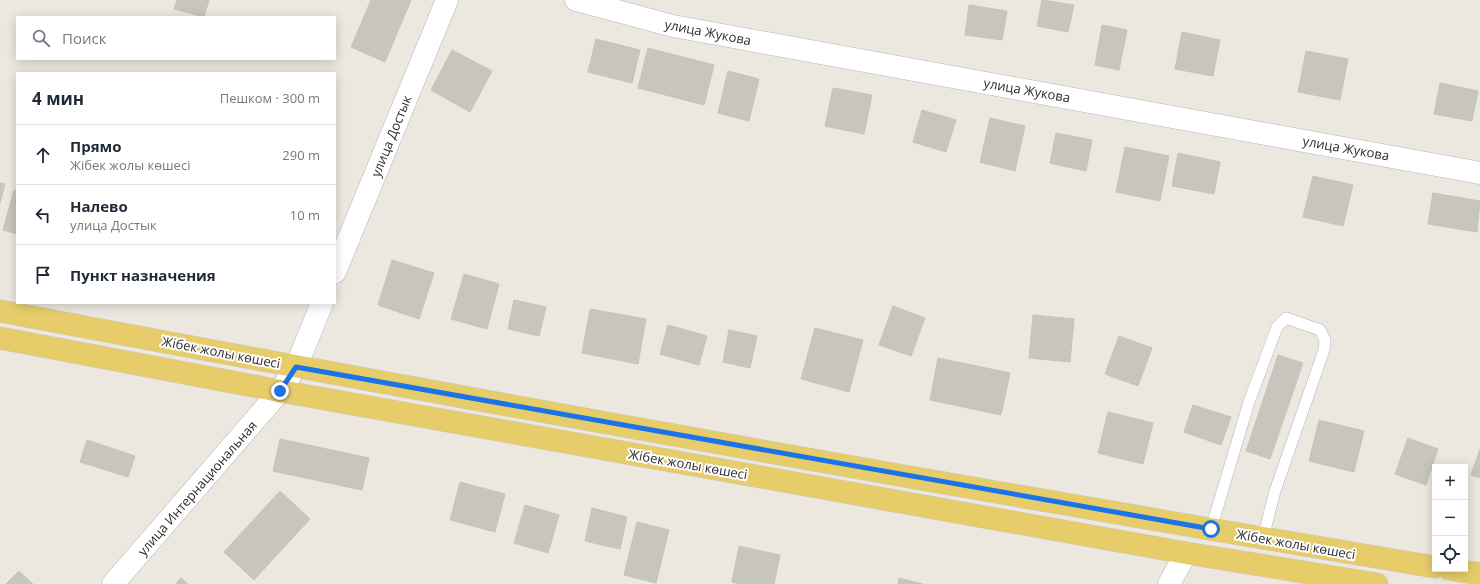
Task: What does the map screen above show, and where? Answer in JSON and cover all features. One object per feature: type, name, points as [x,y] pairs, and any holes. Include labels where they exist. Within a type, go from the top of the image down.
[{"type":"main road","name":"Жібек жолы көшесі","points":[[0,311],[296,367],[1211,529],[1432,566]]},
{"type":"main road","name":"Жібек жолы көшесі","points":[[0,338],[280,391],[1186,553],[1377,584]]},
{"type":"main road","points":[[1468,572],[1480,574]]},
{"type":"street","name":"улица Достык","points":[[336,270],[447,0]]},
{"type":"street","name":"улица Жукова","points":[[576,0],[672,26],[1480,173]]},
{"type":"street","points":[[280,391],[296,367],[322,304]]},
{"type":"street","name":"улица Интернациональная","points":[[113,584],[280,391]]},
{"type":"street","points":[[1169,584],[1186,553]]},
{"type":"lane","points":[[1211,529],[1249,402],[1277,327],[1286,318],[1320,330],[1325,340],[1324,350],[1275,491],[1263,538]]},
{"type":"building","points":[[177,0],[209,0],[204,16],[174,9]]},
{"type":"building","points":[[371,0],[411,0],[385,62],[351,47]]},
{"type":"building","points":[[1042,0],[1074,5],[1068,32],[1037,26]]},
{"type":"building","points":[[969,5],[1007,11],[1002,40],[965,35]]},
{"type":"building","points":[[1102,25],[1127,30],[1119,70],[1095,65]]},
{"type":"building","points":[[1182,32],[1220,40],[1213,76],[1175,69]]},
{"type":"building","points":[[596,39],[640,50],[632,83],[588,72]]},
{"type":"building","points":[[648,48],[714,65],[704,105],[638,88]]},
{"type":"building","points":[[452,50],[492,71],[470,112],[431,90]]},
{"type":"building","points":[[1306,51],[1348,59],[1340,100],[1298,92]]},
{"type":"building","points":[[728,71],[759,79],[749,121],[718,113]]},
{"type":"building","points":[[1440,83],[1478,91],[1472,121],[1434,114]]},
{"type":"building","points":[[833,88],[872,95],[864,134],[825,126]]},
{"type":"building","points":[[922,110],[956,120],[946,152],[913,142]]},
{"type":"building","points":[[990,118],[1025,126],[1015,171],[980,162]]},
{"type":"building","points":[[1056,133],[1092,140],[1086,171],[1050,163]]},
{"type":"building","points":[[1125,147],[1169,156],[1160,201],[1116,192]]},
{"type":"building","points":[[1178,153],[1220,162],[1214,194],[1172,186]]},
{"type":"building","points":[[1313,176],[1353,185],[1343,226],[1303,217]]},
{"type":"building","points":[[0,183],[5,184],[0,203]]},
{"type":"building","points":[[14,190],[16,191],[16,234],[3,230]]},
{"type":"building","points":[[1433,193],[1480,201],[1477,232],[1428,224]]},
{"type":"building","points":[[392,260],[434,273],[419,319],[378,305]]},
{"type":"building","points":[[464,274],[499,284],[487,329],[451,319]]},
{"type":"building","points":[[514,300],[546,307],[539,336],[508,329]]},
{"type":"building","points":[[893,306],[925,318],[911,356],[879,345]]},
{"type":"building","points":[[590,309],[646,319],[638,364],[582,353]]},
{"type":"building","points":[[1033,315],[1074,319],[1070,362],[1029,358]]},
{"type":"building","points":[[668,325],[707,336],[699,365],[660,354]]},
{"type":"building","points":[[815,328],[863,340],[849,392],[801,379]]},
{"type":"building","points":[[729,330],[757,336],[750,368],[723,362]]},
{"type":"building","points":[[1119,336],[1152,348],[1138,386],[1105,374]]},
{"type":"building","points":[[1278,355],[1303,363],[1270,459],[1246,451]]},
{"type":"building","points":[[938,358],[1010,373],[1001,415],[930,400]]},
{"type":"building","points":[[1193,405],[1231,417],[1221,445],[1184,432]]},
{"type":"building","points":[[1108,412],[1153,423],[1143,464],[1098,453]]},
{"type":"building","points":[[1319,420],[1364,431],[1354,472],[1309,461]]},
{"type":"building","points":[[1408,438],[1438,449],[1426,485],[1395,474]]},
{"type":"building","points":[[280,439],[369,458],[362,490],[273,471]]},
{"type":"building","points":[[87,440],[135,456],[128,477],[80,462]]},
{"type":"building","points":[[1480,449],[1480,478],[1471,475]]},
{"type":"building","points":[[460,482],[505,494],[495,532],[450,520]]},
{"type":"building","points":[[280,491],[310,519],[254,580],[224,552]]},
{"type":"building","points":[[525,505],[559,515],[548,553],[514,543]]},
{"type":"building","points":[[592,508],[627,517],[620,549],[585,541]]},
{"type":"building","points":[[637,522],[669,530],[656,583],[624,575]]},
{"type":"building","points":[[739,546],[780,555],[774,584],[741,584],[732,582]]},
{"type":"building","points":[[19,571],[33,584],[6,584]]},
{"type":"building","points":[[181,578],[188,584],[176,584]]},
{"type":"building","points":[[899,578],[923,584],[898,584]]},
{"type":"route","points":[[280,391],[296,367],[1211,529]]}]
